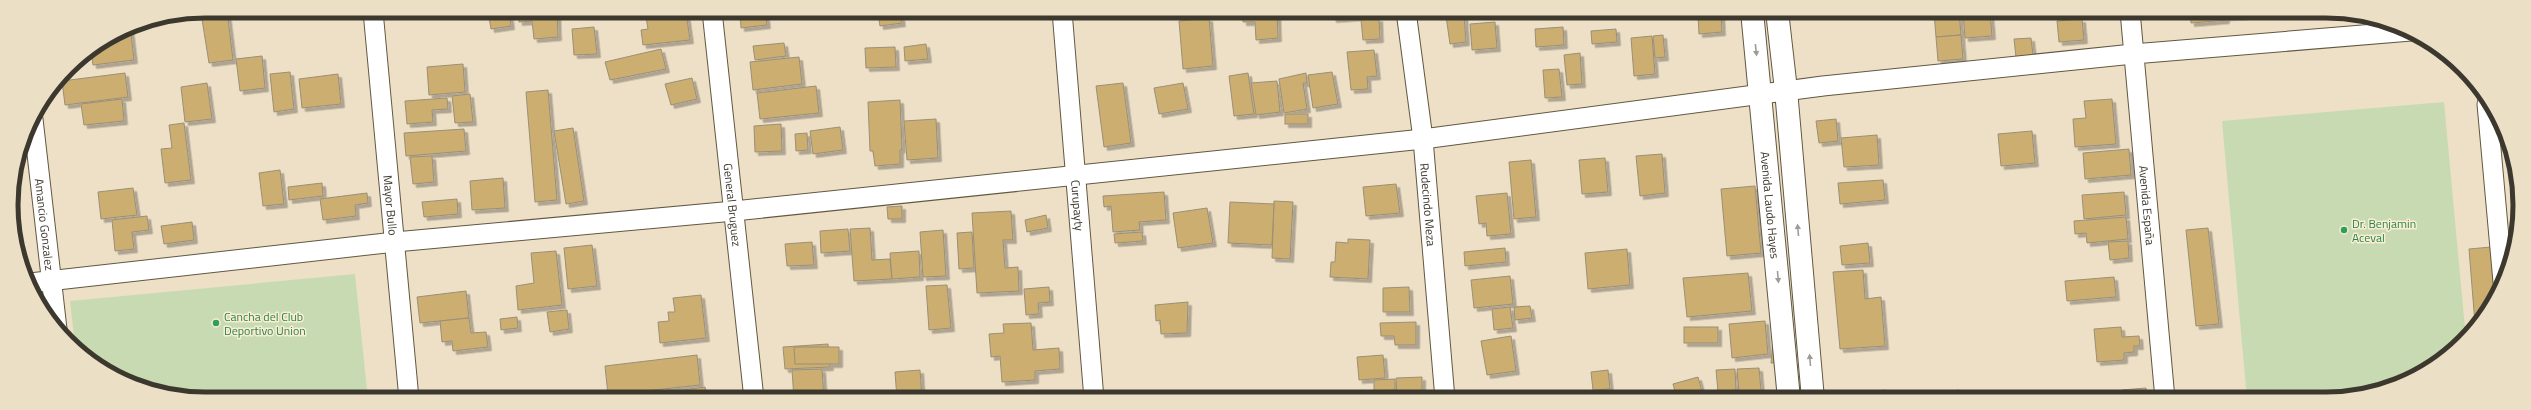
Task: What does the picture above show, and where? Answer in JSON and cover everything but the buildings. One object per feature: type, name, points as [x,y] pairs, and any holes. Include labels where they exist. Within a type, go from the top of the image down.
[{"type":"street","name":"Mayor Bullo","points":[[374,18],[408,392]]},
{"type":"street","name":"General Bruguez","points":[[713,18],[753,392]]},
{"type":"street","name":"Curupayty","points":[[1063,18],[1093,392]]},
{"type":"street","name":"Rudecindo Meza","points":[[1407,18],[1422,139],[1444,392]]},
{"type":"street","name":"Avenida Laudo Hayes","points":[[1753,18],[1788,392]]},
{"type":"street","name":"Avenida Laudo Hayes","points":[[1778,18],[1786,90],[1812,392]]},
{"type":"street","name":"Avenida España","points":[[2130,18],[2164,392]]},
{"type":"street","points":[[34,282],[395,242],[734,210],[1422,139],[1786,90],[2133,54],[2398,32]]},
{"type":"street","points":[[2488,111],[2502,269]]},
{"type":"street","name":"Amancio Gonzalez","points":[[34,128],[56,317]]},
{"type":"green space","name":"Dr. Benjamin Aceval","points":[[2444,102],[2465,330],[2449,346],[2420,367],[2398,378],[2374,386],[2338,392],[2246,392],[2222,121]]},
{"type":"green space","name":"Cancha del Club Deportivo Union","points":[[355,274],[367,392],[193,392],[157,386],[122,373],[82,346],[74,338],[70,301]]},
{"type":"place","name":"Dr. Benjamin Aceval","points":[[2344,230]]},
{"type":"place","name":"Cancha del Club Deportivo Union","points":[[216,323]]}]
